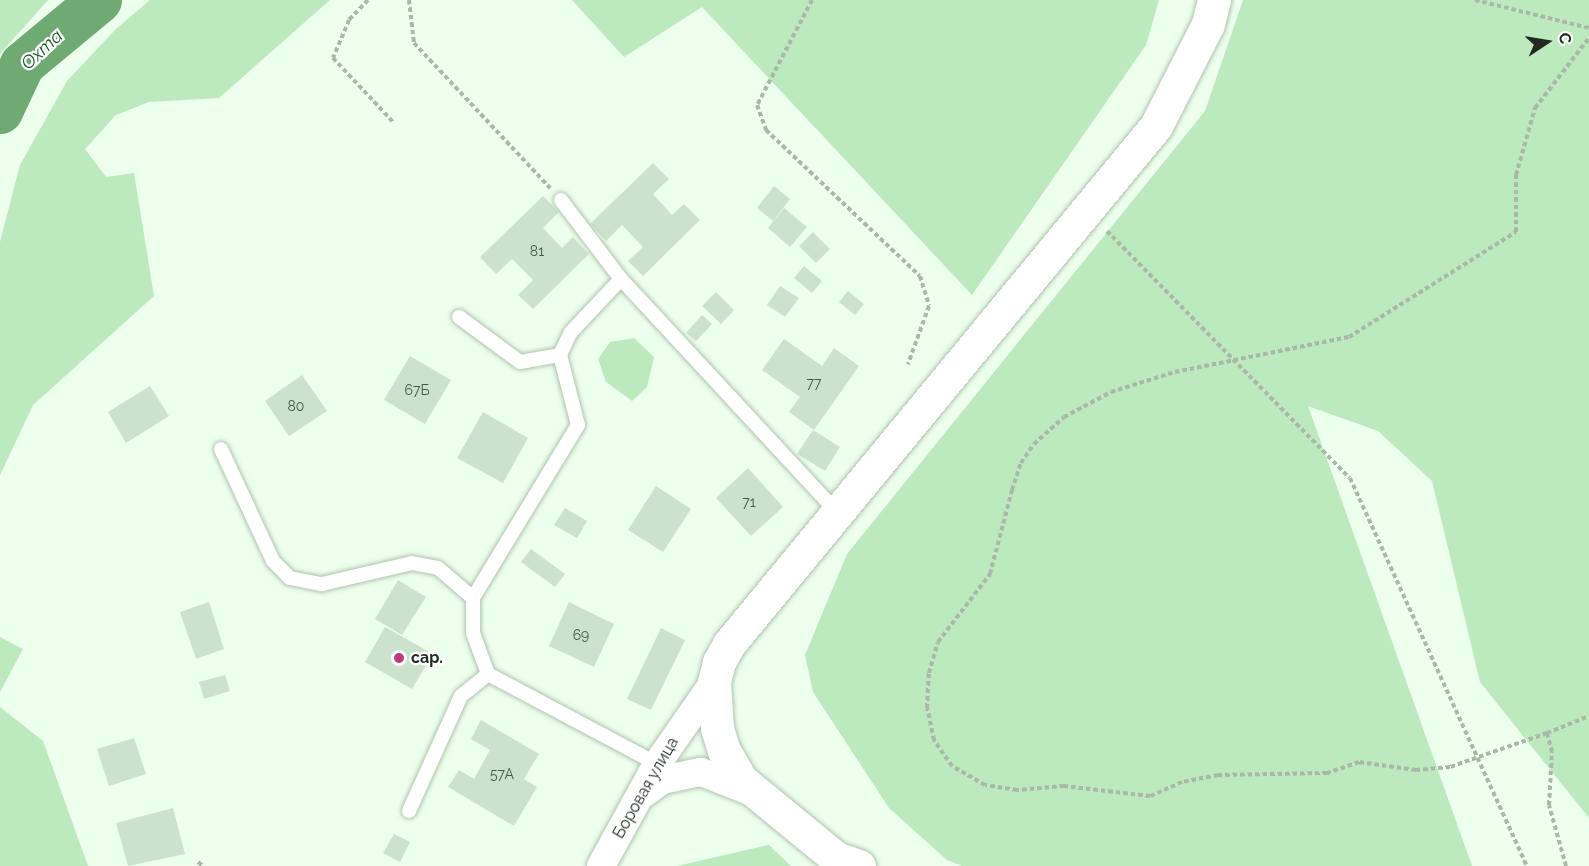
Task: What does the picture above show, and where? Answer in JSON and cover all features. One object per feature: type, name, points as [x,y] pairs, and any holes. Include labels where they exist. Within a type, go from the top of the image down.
[{"type":"street","points":[[752,792],[724,751],[717,728],[714,682],[729,644],[1156,126],[1208,24],[1214,0]]},
{"type":"street","name":"Боровая улица","points":[[601,866],[643,794],[657,764],[714,682]]},
{"type":"street","points":[[643,794],[662,780],[701,772],[752,792],[836,858],[859,866]]},
{"type":"lane","points":[[561,200],[621,279],[839,513]]},
{"type":"lane","points":[[621,279],[570,332],[560,355],[578,425],[473,598],[473,633],[488,674],[657,764]]},
{"type":"lane","points":[[459,317],[520,362],[560,355]]},
{"type":"lane","points":[[221,449],[273,561],[290,578],[322,584],[412,563],[438,568],[473,598]]},
{"type":"lane","points":[[409,811],[461,696],[488,674]]},
{"type":"path","points":[[368,0],[349,20],[333,58],[394,123]]},
{"type":"path","points":[[409,0],[414,43],[561,200]]},
{"type":"path","points":[[812,0],[757,105],[766,130],[920,276],[929,306],[908,364]]},
{"type":"path","points":[[1475,0],[1589,28]]},
{"type":"path","points":[[1589,38],[1535,108],[1516,175],[1516,232],[1349,337],[1175,372],[1111,392],[1064,417],[1034,444],[1021,464],[1012,490],[990,574],[938,642],[929,673],[927,708],[934,740],[952,766],[985,785],[1017,790],[1064,786],[1124,796],[1150,796],[1182,782],[1218,776],[1327,773],[1359,762],[1416,770],[1478,760],[1589,716]]},
{"type":"path","points":[[1088,210],[1232,360],[1350,478],[1527,866]]},
{"type":"path","points":[[1547,733],[1552,752],[1549,805],[1566,866]]},
{"type":"path","points":[[198,862],[202,866]]},
{"type":"green space","points":[[0,0],[48,0],[0,54]]},
{"type":"green space","points":[[150,0],[330,0],[219,98],[149,102],[116,115],[85,149],[106,177],[134,173],[154,296],[33,405],[0,475],[0,242],[20,165],[67,81],[116,29]]},
{"type":"green space","points":[[572,0],[1159,0],[1146,45],[972,295],[702,7],[624,57]]},
{"type":"green space","points":[[1243,0],[1589,0],[1589,818],[1480,682],[1432,481],[1378,431],[1308,406],[1472,866],[962,866],[947,860],[889,808],[813,692],[805,655],[847,554],[1205,111]]},
{"type":"green space","points":[[634,338],[654,357],[647,387],[632,401],[606,382],[598,359],[610,342]]},
{"type":"green space","points":[[0,637],[23,649],[0,692]]},
{"type":"green space","points":[[0,707],[43,741],[88,866],[0,866]]},
{"type":"green space","points":[[768,845],[791,866],[677,866]]},
{"type":"building","points":[[653,163],[669,179],[653,194],[672,215],[684,204],[700,220],[643,276],[628,261],[643,247],[622,225],[606,241],[590,224]]},
{"type":"building","points":[[774,186],[790,199],[773,221],[757,208]]},
{"type":"building","points":[[543,196],[559,212],[543,228],[562,248],[573,237],[589,254],[533,309],[518,295],[533,280],[512,259],[496,274],[480,257]]},
{"type":"building","points":[[784,208],[807,227],[790,247],[768,228]]},
{"type":"building","points":[[813,232],[830,249],[816,263],[799,246]]},
{"type":"building","points":[[804,266],[822,281],[812,293],[794,278]]},
{"type":"building","points":[[780,286],[799,298],[785,317],[767,305]]},
{"type":"building","points":[[848,291],[864,304],[855,315],[839,302]]},
{"type":"building","points":[[716,292],[734,310],[721,324],[702,306]]},
{"type":"building","points":[[702,315],[712,324],[696,341],[686,333]]},
{"type":"building","points":[[784,339],[822,366],[834,348],[859,366],[814,430],[789,412],[800,397],[762,370]]},
{"type":"building","points":[[410,356],[451,380],[425,424],[384,400]]},
{"type":"building","points":[[302,375],[327,411],[289,436],[265,401]]},
{"type":"building","points":[[150,386],[169,416],[126,443],[108,412]]},
{"type":"building","points":[[483,412],[528,438],[503,483],[457,458]]},
{"type":"building","points":[[813,430],[840,447],[825,471],[797,454]]},
{"type":"building","points":[[748,468],[783,507],[751,536],[716,498]]},
{"type":"building","points":[[656,486],[691,509],[663,552],[628,530]]},
{"type":"building","points":[[565,508],[587,521],[577,538],[554,525]]},
{"type":"building","points":[[531,549],[565,574],[555,587],[521,562]]},
{"type":"building","name":"сар.","points":[[398,580],[426,597],[402,635],[375,619]]},
{"type":"building","points":[[209,602],[224,649],[196,659],[180,612]]},
{"type":"building","points":[[569,602],[614,624],[594,667],[549,646]]},
{"type":"building","name":"сар.","points":[[385,627],[433,654],[412,689],[365,662]]},
{"type":"building","points":[[661,628],[685,640],[651,710],[627,699]]},
{"type":"building","points":[[225,675],[230,691],[204,699],[199,682]]},
{"type":"building","points":[[481,720],[539,754],[524,779],[537,787],[514,826],[448,787],[459,770],[474,779],[490,750],[471,739]]},
{"type":"building","points":[[134,738],[146,774],[109,786],[97,749]]},
{"type":"building","points":[[173,808],[185,854],[128,866],[116,823]]},
{"type":"building","points":[[394,834],[410,842],[400,862],[383,853]]},
{"type":"waterway","name":"Охта","points":[[0,111],[22,64],[99,0]]},
{"type":"place","name":"сар.","points":[[399,658]]}]
